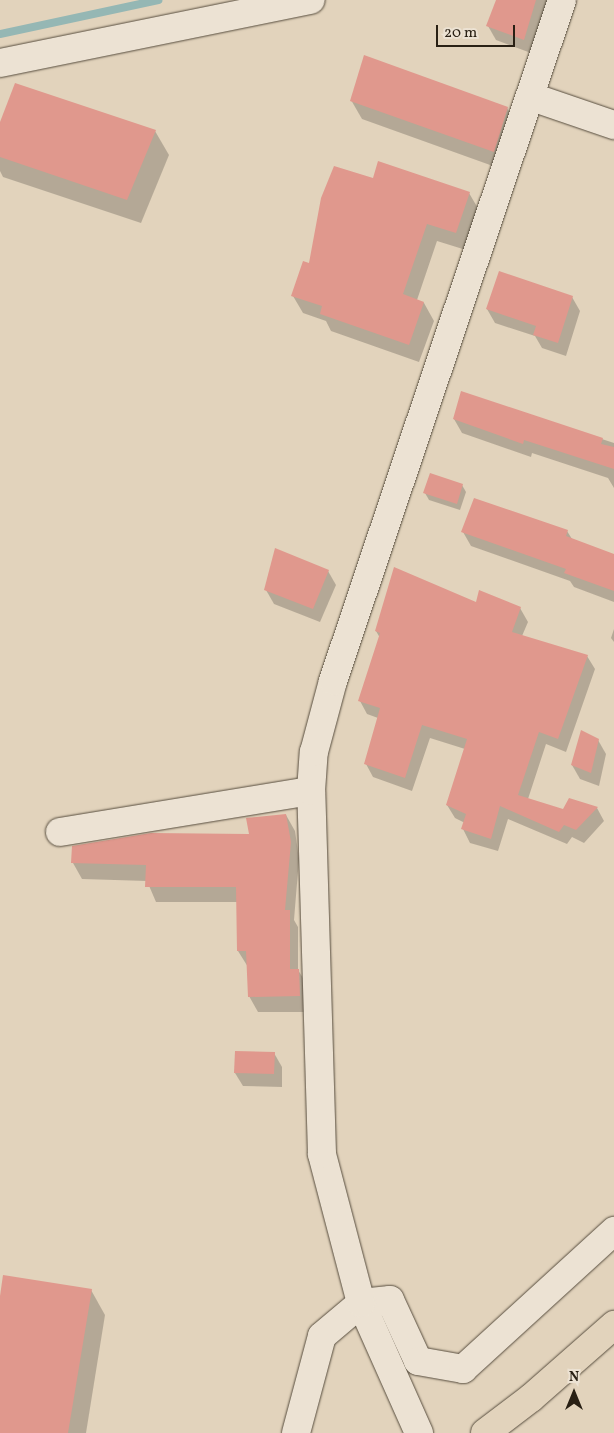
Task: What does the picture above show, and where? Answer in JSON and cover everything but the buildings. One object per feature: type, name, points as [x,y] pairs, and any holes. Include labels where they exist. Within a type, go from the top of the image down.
[{"type":"highway","points":[[485,1433],[531,1398],[614,1325]]},
{"type":"street","points":[[0,63],[311,0]]},
{"type":"street","points":[[419,1433],[361,1303],[322,1154],[312,791],[314,752],[333,681],[532,97],[562,0]]},
{"type":"street","points":[[532,97],[614,124]]},
{"type":"street","points":[[60,832],[312,791]]},
{"type":"street","points":[[296,1433],[322,1336],[361,1303],[390,1300],[418,1361],[463,1369],[614,1230]]},
{"type":"waterway","points":[[0,34],[158,0]]}]
